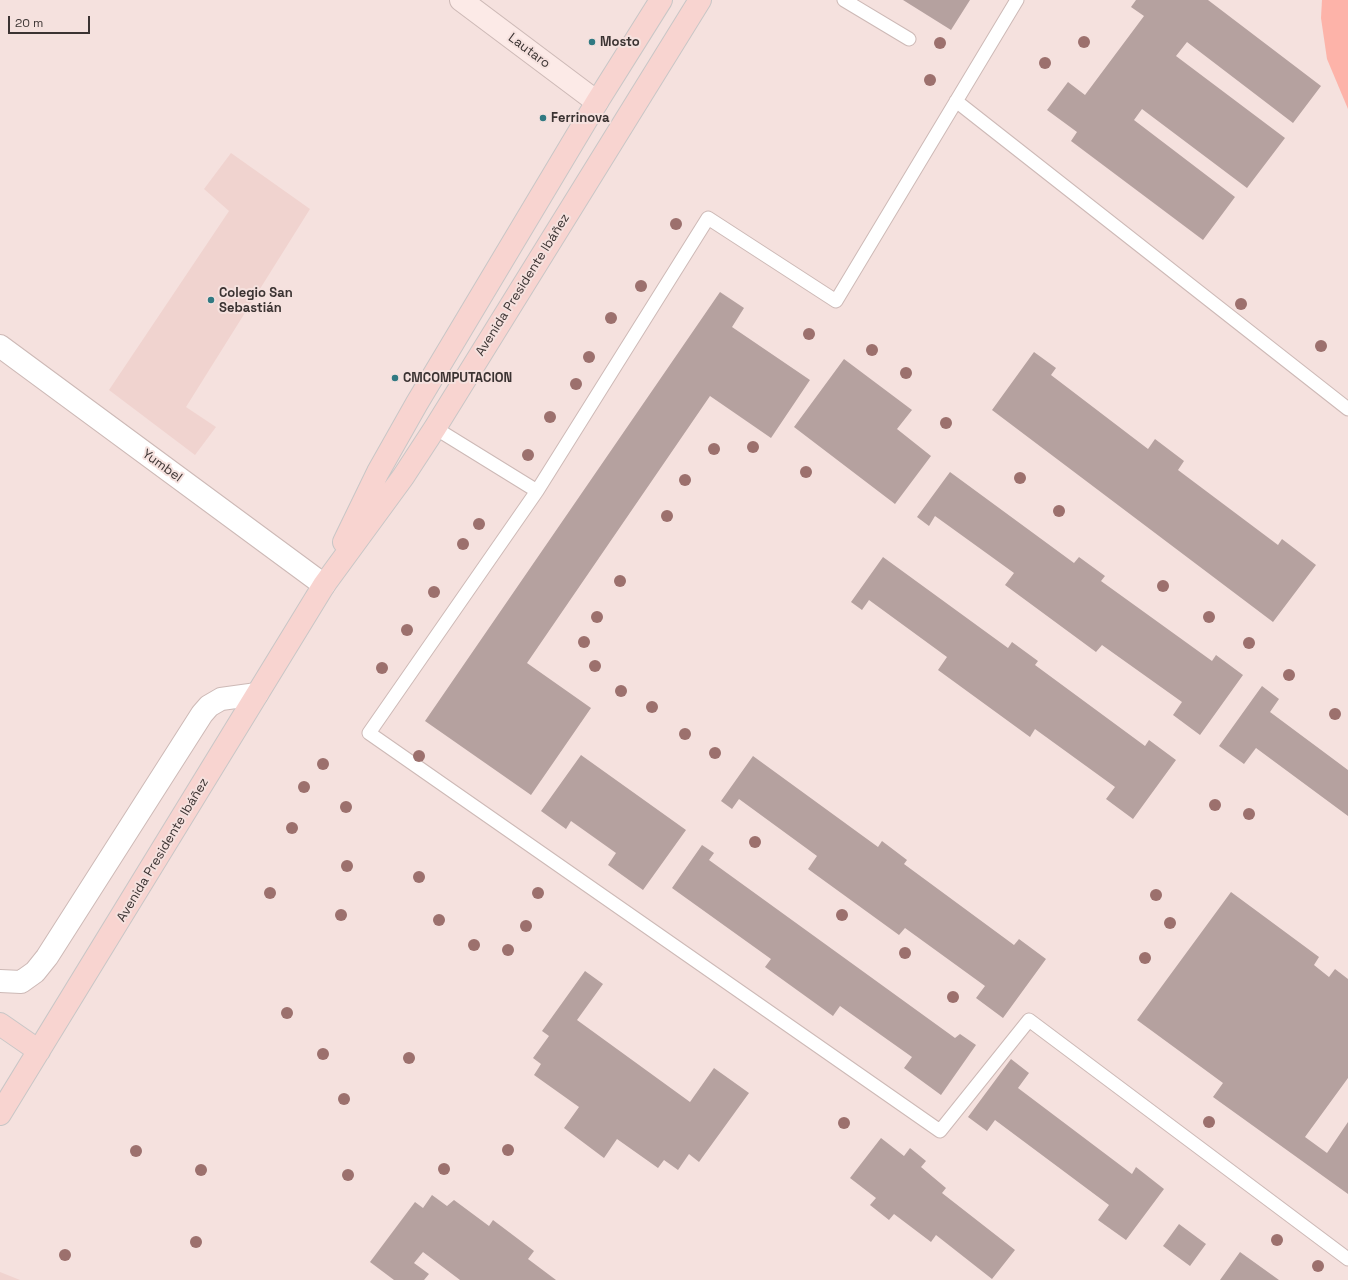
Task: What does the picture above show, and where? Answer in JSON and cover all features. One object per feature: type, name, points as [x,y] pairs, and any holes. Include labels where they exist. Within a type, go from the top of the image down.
[{"type":"main road","name":"Avenida Presidente Ibáñez","points":[[324,585],[354,520],[413,410],[597,102],[661,0]]},
{"type":"main road","name":"Avenida Presidente Ibáñez","points":[[0,1114],[324,585],[403,477],[435,428],[700,0]]},
{"type":"main road","points":[[597,102],[608,109],[619,112],[631,112]]},
{"type":"main road","points":[[0,1024],[39,1051]]},
{"type":"street","name":"Lautaro","points":[[461,0],[597,102]]},
{"type":"street","name":"Yumbel","points":[[0,346],[324,585]]},
{"type":"street","points":[[0,982],[21,982],[35,972],[47,957],[202,714],[209,706],[221,699],[257,694]]},
{"type":"lane","points":[[844,0],[909,39]]},
{"type":"lane","points":[[1017,0],[836,301],[708,218],[537,491],[369,733],[940,1131],[1029,1020],[1348,1258]]},
{"type":"lane","points":[[956,101],[1348,409]]},
{"type":"lane","points":[[435,428],[537,491]]},
{"type":"shaded area","points":[[1322,0],[1348,0],[1348,109],[1327,59],[1321,18]]},
{"type":"shaded area","name":"Colegio San Sebastián","points":[[231,153],[310,209],[186,407],[216,427],[195,455],[109,390],[229,211],[204,189]]},
{"type":"shaded area","points":[[0,1272],[20,1280],[0,1280]]},
{"type":"building","points":[[903,0],[970,0],[951,30]]},
{"type":"building","points":[[1136,0],[1208,0],[1321,86],[1293,123],[1187,42],[1176,56],[1285,138],[1247,188],[1142,109],[1134,120],[1235,197],[1203,240],[1071,141],[1077,132],[1047,110],[1068,82],[1085,95],[1144,16],[1131,7]]},
{"type":"building","points":[[720,292],[744,308],[732,327],[810,380],[771,438],[710,396],[527,663],[591,708],[531,795],[425,721]]},
{"type":"building","points":[[1034,352],[1056,368],[1051,375],[1148,449],[1155,439],[1184,461],[1178,470],[1278,545],[1282,539],[1316,565],[1273,622],[992,410]]},
{"type":"building","points":[[844,359],[912,410],[897,429],[931,456],[895,504],[794,427]]},
{"type":"building","points":[[950,472],[1074,563],[1079,557],[1105,576],[1101,581],[1212,661],[1216,655],[1243,675],[1200,735],[1173,715],[1182,702],[1102,645],[1096,652],[1005,585],[1014,573],[935,516],[929,526],[917,517]]},
{"type":"building","points":[[883,557],[1008,648],[1012,642],[1038,661],[1035,665],[1145,746],[1149,740],[1176,760],[1133,819],[1106,799],[1115,787],[1035,729],[1030,737],[938,670],[947,657],[869,600],[862,610],[851,602]]},
{"type":"building","points":[[1262,686],[1279,699],[1270,712],[1348,770],[1348,816],[1256,748],[1244,764],[1219,746]]},
{"type":"building","points":[[581,755],[686,830],[643,890],[608,865],[616,853],[571,821],[566,829],[541,811]]},
{"type":"building","points":[[753,756],[878,847],[882,841],[907,860],[904,864],[1014,945],[1019,939],[1046,959],[1003,1018],[976,998],[985,986],[905,928],[899,935],[808,869],[817,856],[739,799],[732,809],[721,801]]},
{"type":"building","points":[[702,845],[714,853],[709,860],[955,1038],[960,1034],[976,1045],[941,1095],[904,1068],[912,1057],[840,1006],[833,1016],[765,967],[771,959],[672,888]]},
{"type":"building","points":[[1231,892],[1319,957],[1314,965],[1329,977],[1335,969],[1348,979],[1348,1078],[1305,1137],[1327,1153],[1348,1122],[1348,1194],[1213,1097],[1223,1083],[1137,1020]]},
{"type":"building","points":[[585,971],[603,984],[577,1020],[690,1102],[714,1068],[749,1093],[699,1162],[689,1154],[678,1170],[664,1160],[658,1168],[617,1139],[604,1158],[564,1128],[579,1107],[534,1075],[541,1064],[533,1058],[549,1036],[542,1031]]},
{"type":"building","points":[[1011,1059],[1029,1073],[1018,1088],[1132,1174],[1136,1167],[1164,1189],[1126,1240],[1098,1220],[1109,1205],[995,1120],[987,1131],[968,1117]]},
{"type":"building","points":[[881,1138],[904,1156],[910,1148],[926,1161],[921,1167],[946,1188],[942,1193],[1015,1250],[992,1279],[936,1235],[931,1242],[894,1214],[889,1220],[870,1205],[876,1198],[850,1178]]},
{"type":"building","points":[[432,1195],[447,1206],[454,1200],[489,1226],[493,1220],[534,1251],[528,1259],[556,1280],[460,1280],[423,1252],[414,1263],[429,1274],[424,1280],[394,1280],[370,1262],[415,1202],[423,1208]]},
{"type":"building","points":[[1179,1224],[1206,1244],[1190,1266],[1163,1246]]},
{"type":"building","points":[[1240,1252],[1279,1280],[1220,1280]]},
{"type":"place","name":"Mosto","points":[[592,42]]},
{"type":"place","name":"Ferrinova","points":[[543,118]]},
{"type":"place","name":"Colegio San Sebastián","points":[[211,300]]},
{"type":"place","name":"CMCOMPUTACION","points":[[395,378]]}]
